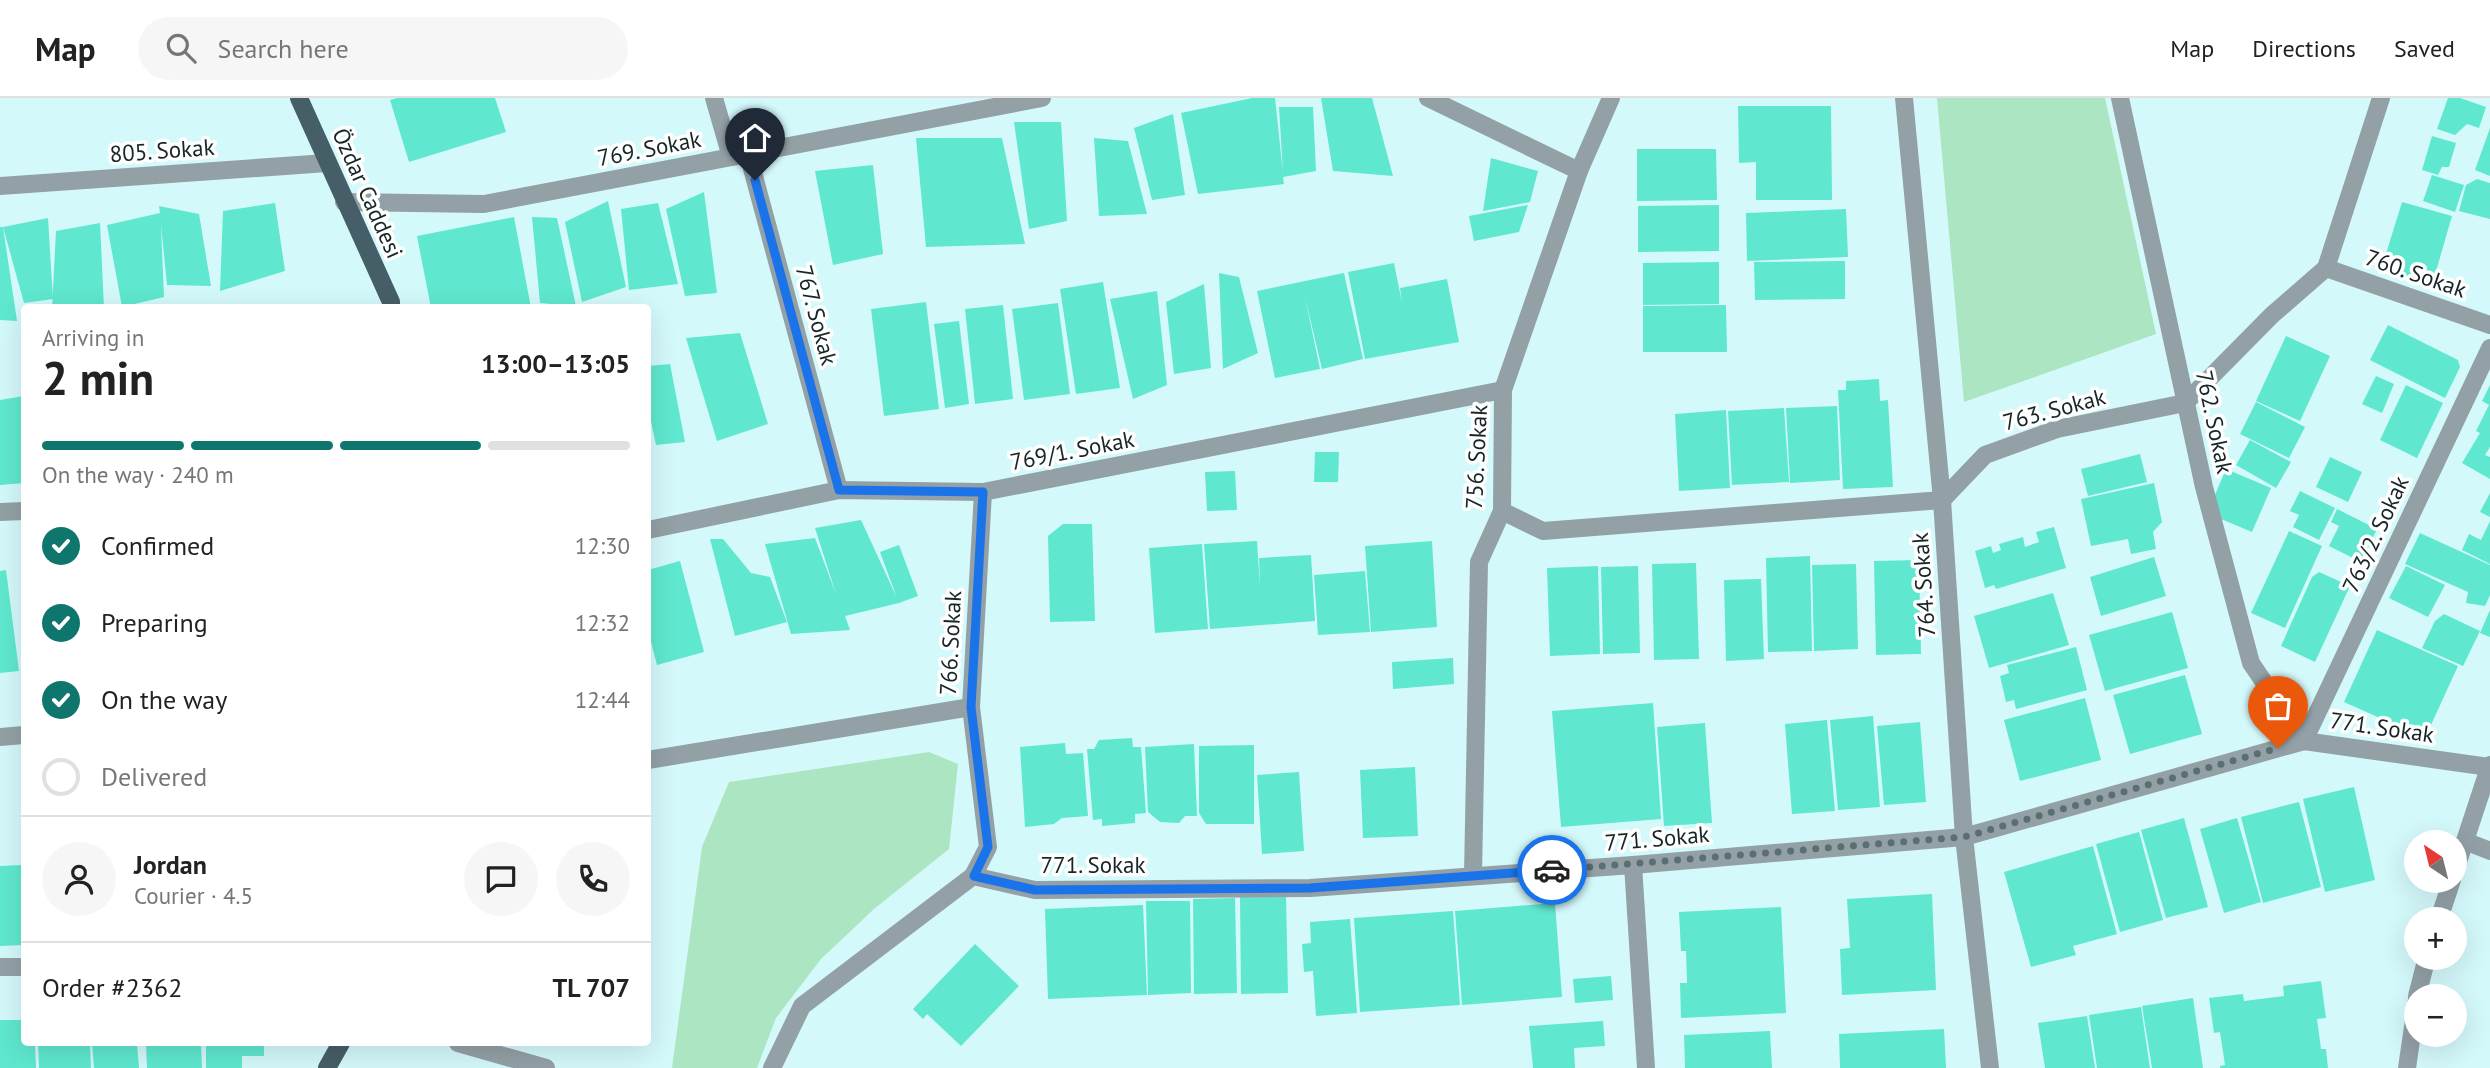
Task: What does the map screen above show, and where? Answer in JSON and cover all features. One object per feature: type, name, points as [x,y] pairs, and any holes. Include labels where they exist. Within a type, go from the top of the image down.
[{"type":"main road","name":"Özdar Caddesi","points":[[299,98],[391,304]]},
{"type":"main road","points":[[327,1068],[339,1046]]},
{"type":"street","name":"767. Sokak","points":[[714,98],[740,156],[839,490]]},
{"type":"street","name":"769. Sokak","points":[[344,202],[484,204],[1042,98]]},
{"type":"street","points":[[1428,98],[1579,171]]},
{"type":"street","name":"756. Sokak","points":[[1473,876],[1479,562],[1502,512],[1503,390],[1579,171],[1611,98]]},
{"type":"street","name":"764. Sokak","points":[[1904,98],[1942,500],[1964,837],[1990,1068]]},
{"type":"street","name":"762. Sokak","points":[[2120,98],[2207,499],[2251,663],[2304,741]]},
{"type":"street","points":[[2185,403],[2272,315],[2326,268],[2381,98]]},
{"type":"street","name":"805. Sokak","points":[[0,186],[327,163]]},
{"type":"street","name":"760. Sokak","points":[[2326,268],[2490,324]]},
{"type":"street","name":"763/2. Sokak","points":[[2304,741],[2490,348]]},
{"type":"street","name":"769/1. Sokak","points":[[651,529],[839,490],[983,492],[1503,390]]},
{"type":"street","name":"763. Sokak","points":[[1942,500],[1984,455],[2057,429],[2185,403]]},
{"type":"street","name":"766. Sokak","points":[[974,876],[988,847],[971,707],[983,492]]},
{"type":"street","points":[[1502,512],[1543,531],[1942,500]]},
{"type":"street","points":[[0,512],[21,511]]},
{"type":"street","points":[[651,760],[971,707]]},
{"type":"street","points":[[0,737],[21,735]]},
{"type":"street","name":"771. Sokak","points":[[974,876],[1035,890],[1310,888],[1633,865],[1964,837],[2304,741],[2490,766]]},
{"type":"street","points":[[2468,833],[2490,766]]},
{"type":"street","points":[[2468,843],[2490,851]]},
{"type":"street","points":[[1633,865],[1646,1068]]},
{"type":"street","points":[[772,1068],[802,1006],[974,876]]},
{"type":"street","points":[[0,967],[21,967]]},
{"type":"street","points":[[469,1046],[546,1068]]},
{"type":"street","points":[[2407,1068],[2410,1047]]},
{"type":"green space","points":[[1937,98],[2105,98],[2156,334],[1964,402]]},
{"type":"green space","points":[[929,752],[958,764],[949,849],[874,909],[821,959],[776,1018],[757,1068],[672,1068],[702,847],[729,782]]},
{"type":"building","points":[[495,98],[506,132],[409,162],[390,100]]},
{"type":"building","points":[[1252,98],[1275,98],[1283,173],[1279,107],[1313,107],[1316,171],[1283,177],[1284,184],[1198,194],[1181,113]]},
{"type":"building","points":[[1321,98],[1372,98],[1393,176],[1333,171]]},
{"type":"building","points":[[2448,98],[2460,98],[2486,107],[2479,128],[2467,124],[2455,135],[2437,129]]},
{"type":"building","points":[[1738,106],[1831,106],[1832,200],[1756,200],[1756,162],[1739,163]]},
{"type":"building","points":[[1173,114],[1185,195],[1152,200],[1134,128]]},
{"type":"building","points":[[1014,122],[1061,122],[1067,221],[1029,229]]},
{"type":"building","points":[[2490,128],[2490,176],[2475,170]]},
{"type":"building","points":[[2432,136],[2456,143],[2449,167],[2442,167],[2438,175],[2422,170]]},
{"type":"building","points":[[916,138],[1002,138],[1025,244],[926,247]]},
{"type":"building","points":[[1094,138],[1128,141],[1147,214],[1099,216]]},
{"type":"building","points":[[1637,149],[1716,149],[1717,200],[1637,201]]},
{"type":"building","points":[[1491,158],[1538,171],[1530,202],[1483,211]]},
{"type":"building","points":[[873,165],[883,254],[833,265],[815,171]]},
{"type":"building","points":[[2432,175],[2464,185],[2455,212],[2423,201]]},
{"type":"building","points":[[2477,179],[2490,183],[2490,219],[2459,211],[2466,185]]},
{"type":"building","points":[[704,192],[717,293],[685,296],[666,209]]},
{"type":"building","points":[[608,201],[626,287],[582,302],[565,222]]},
{"type":"building","points":[[2402,202],[2452,216],[2432,285],[2381,270]]},
{"type":"building","points":[[275,203],[285,271],[220,291],[223,211]]},
{"type":"building","points":[[658,203],[678,284],[629,290],[621,209]]},
{"type":"building","points":[[1528,205],[1519,232],[1474,241],[1469,216]]},
{"type":"building","points":[[1719,205],[1719,251],[1638,252],[1638,206]]},
{"type":"building","points":[[159,206],[199,214],[211,286],[167,285],[161,225],[164,297],[135,304],[121,304],[107,225],[160,213]]},
{"type":"building","points":[[1846,209],[1848,257],[1747,261],[1746,213]]},
{"type":"building","points":[[514,217],[530,304],[430,304],[417,236]]},
{"type":"building","points":[[532,217],[557,218],[576,304],[540,303]]},
{"type":"building","points":[[48,218],[53,299],[24,303],[3,227]]},
{"type":"building","points":[[100,223],[104,304],[52,304],[56,231]]},
{"type":"building","points":[[0,227],[3,227],[17,321],[0,320]]},
{"type":"building","points":[[1845,261],[1845,299],[1755,300],[1754,262]]},
{"type":"building","points":[[1719,262],[1719,304],[1643,305],[1643,263]]},
{"type":"building","points":[[1394,263],[1402,303],[1400,288],[1447,279],[1459,342],[1365,359],[1348,272]]},
{"type":"building","points":[[1219,273],[1239,277],[1258,353],[1223,369]]},
{"type":"building","points":[[1344,273],[1363,359],[1322,369],[1305,297],[1320,369],[1275,378],[1257,291]]},
{"type":"building","points":[[1103,282],[1120,388],[1076,394],[1060,289]]},
{"type":"building","points":[[1204,284],[1211,368],[1174,374],[1166,302]]},
{"type":"building","points":[[1157,291],[1167,385],[1133,399],[1110,299]]},
{"type":"building","points":[[926,302],[939,409],[884,416],[871,309]]},
{"type":"building","points":[[1058,303],[1070,394],[1024,400],[1012,309]]},
{"type":"building","points":[[1003,305],[1013,399],[975,404],[965,309]]},
{"type":"building","points":[[1726,305],[1727,352],[1643,352],[1643,306]]},
{"type":"building","points":[[959,321],[969,404],[945,408],[934,324]]},
{"type":"building","points":[[2388,325],[2458,360],[2460,367],[2445,398],[2370,360]]},
{"type":"building","points":[[740,333],[768,424],[717,441],[686,338]]},
{"type":"building","points":[[2286,336],[2330,356],[2300,421],[2256,401]]},
{"type":"building","points":[[670,364],[685,442],[656,445],[651,421],[651,366]]},
{"type":"building","points":[[2376,376],[2394,384],[2382,413],[2362,404]]},
{"type":"building","points":[[1879,379],[1880,401],[1888,400],[1893,487],[1843,489],[1838,390],[1846,390],[1846,381]]},
{"type":"building","points":[[2406,385],[2443,403],[2417,458],[2380,440]]},
{"type":"building","points":[[2490,385],[2490,447],[2485,455],[2490,457],[2490,479],[2462,463],[2480,433],[2476,431],[2489,405],[2482,401]]},
{"type":"building","points":[[21,396],[21,483],[0,485],[0,400]]},
{"type":"building","points":[[2256,402],[2305,427],[2289,458],[2240,434]]},
{"type":"building","points":[[1837,406],[1840,480],[1790,483],[1786,408]]},
{"type":"building","points":[[1784,408],[1789,482],[1732,485],[1728,411]]},
{"type":"building","points":[[1726,410],[1730,488],[1679,491],[1675,414]]},
{"type":"building","points":[[2250,440],[2291,462],[2276,488],[2236,465]]},
{"type":"building","points":[[1315,452],[1339,452],[1338,482],[1314,482]]},
{"type":"building","points":[[2140,454],[2147,482],[2088,496],[2081,469]]},
{"type":"building","points":[[2330,457],[2362,472],[2348,502],[2316,487]]},
{"type":"building","points":[[2226,469],[2271,488],[2252,532],[2214,516],[2212,502]]},
{"type":"building","points":[[1235,471],[1237,510],[1207,511],[1205,472]]},
{"type":"building","points":[[2154,483],[2162,522],[2153,532],[2156,549],[2131,554],[2128,539],[2091,546],[2081,499]]},
{"type":"building","points":[[2300,491],[2335,508],[2319,540],[2293,527],[2299,515],[2290,511]]},
{"type":"building","points":[[2490,493],[2490,517],[2480,512]]},
{"type":"building","points":[[2337,509],[2377,529],[2361,562],[2329,546],[2339,526],[2331,522]]},
{"type":"building","points":[[861,520],[897,598],[880,552],[899,545],[918,596],[845,616],[850,630],[791,634],[765,544],[815,538],[836,594],[815,528]]},
{"type":"building","points":[[2490,521],[2490,564],[2462,550],[2469,534],[2481,540]]},
{"type":"building","points":[[1063,524],[1092,524],[1095,621],[1050,622],[1048,536]]},
{"type":"building","points":[[2054,527],[2066,568],[1996,589],[1994,585],[1985,588],[1975,551],[1991,546],[1993,553],[2001,550],[1999,544],[2023,537],[2025,547],[2039,542],[2036,532]]},
{"type":"building","points":[[2289,531],[2322,546],[2285,628],[2251,613]]},
{"type":"building","points":[[2420,533],[2490,565],[2490,595],[2485,606],[2466,603],[2468,592],[2405,564]]},
{"type":"building","points":[[710,539],[723,539],[751,573],[770,577],[787,622],[735,636]]},
{"type":"building","points":[[1257,541],[1260,588],[1259,558],[1311,555],[1315,621],[1210,629],[1204,544]]},
{"type":"building","points":[[1432,541],[1437,627],[1371,632],[1365,546]]},
{"type":"building","points":[[1202,544],[1208,629],[1155,633],[1149,548]]},
{"type":"building","points":[[1810,556],[1812,651],[1768,652],[1766,558]]},
{"type":"building","points":[[2154,557],[2166,596],[2101,616],[2090,577]]},
{"type":"building","points":[[1919,560],[1921,654],[1876,655],[1874,561]]},
{"type":"building","points":[[680,561],[704,652],[657,665],[651,642],[651,569]]},
{"type":"building","points":[[1696,563],[1699,659],[1654,660],[1652,564]]},
{"type":"building","points":[[1856,564],[1858,649],[1814,651],[1812,565]]},
{"type":"building","points":[[1598,566],[1600,654],[1550,656],[1547,568]]},
{"type":"building","points":[[1638,566],[1640,653],[1603,654],[1601,567]]},
{"type":"building","points":[[2406,566],[2445,585],[2428,617],[2389,598]]},
{"type":"building","points":[[6,570],[19,671],[0,673],[0,571]]},
{"type":"building","points":[[1365,571],[1370,632],[1318,635],[1314,575]]},
{"type":"building","points":[[2319,572],[2350,586],[2315,662],[2281,646],[2312,577]]},
{"type":"building","points":[[1761,579],[1764,659],[1726,661],[1724,580]]},
{"type":"building","points":[[2053,593],[2069,645],[1989,668],[1974,616]]},
{"type":"building","points":[[2490,610],[2490,637],[2480,633]]},
{"type":"building","points":[[2172,612],[2188,668],[2105,691],[2089,635]]},
{"type":"building","points":[[2444,614],[2480,631],[2463,666],[2422,648],[2435,621]]},
{"type":"building","points":[[2377,630],[2458,666],[2425,738],[2344,702]]},
{"type":"building","points":[[2076,647],[2087,690],[2016,709],[2014,700],[2006,702],[2000,676],[2009,673],[2007,665]]},
{"type":"building","points":[[1453,658],[1454,684],[1393,689],[1392,662]]},
{"type":"building","points":[[2185,675],[2202,734],[2130,754],[2113,695]]},
{"type":"building","points":[[2085,698],[2101,760],[2020,781],[2004,720]]},
{"type":"building","points":[[1653,703],[1661,819],[1561,827],[1552,711]]},
{"type":"building","points":[[1873,716],[1880,807],[1838,810],[1830,720]]},
{"type":"building","points":[[1827,720],[1835,811],[1792,814],[1785,724]]},
{"type":"building","points":[[1920,722],[1926,802],[1884,805],[1877,726]]},
{"type":"building","points":[[1705,723],[1712,823],[1664,826],[1657,727]]},
{"type":"building","points":[[1132,738],[1133,747],[1141,747],[1146,813],[1135,814],[1135,823],[1102,826],[1102,819],[1093,820],[1087,749],[1094,749],[1099,740]]},
{"type":"building","points":[[1065,743],[1066,754],[1083,753],[1088,816],[1062,818],[1054,824],[1025,827],[1020,747]]},
{"type":"building","points":[[1194,744],[1197,816],[1185,816],[1179,823],[1160,822],[1148,812],[1145,747]]},
{"type":"building","points":[[1254,745],[1254,824],[1206,824],[1199,813],[1199,746]]},
{"type":"building","points":[[1415,767],[1418,836],[1363,838],[1360,770]]},
{"type":"building","points":[[1299,772],[1304,851],[1262,854],[1257,775]]},
{"type":"building","points":[[2354,787],[2375,880],[2325,892],[2303,799]]},
{"type":"building","points":[[2299,802],[2321,887],[2263,903],[2241,817]]},
{"type":"building","points":[[2184,818],[2208,907],[2166,918],[2141,830]]},
{"type":"building","points":[[2237,818],[2261,902],[2224,913],[2200,829]]},
{"type":"building","points":[[2139,832],[2163,920],[2120,932],[2096,844]]},
{"type":"building","points":[[2093,846],[2117,934],[2073,946],[2076,955],[2031,967],[2004,872]]},
{"type":"building","points":[[21,865],[21,945],[0,946],[0,866]]},
{"type":"building","points":[[1932,894],[1936,990],[1842,995],[1840,949],[1850,948],[1847,899]]},
{"type":"building","points":[[1286,895],[1288,993],[1241,994],[1240,896]]},
{"type":"building","points":[[1235,898],[1237,993],[1194,994],[1193,899]]},
{"type":"building","points":[[1146,901],[1190,901],[1191,993],[1148,995]]},
{"type":"building","points":[[1555,903],[1562,997],[1462,1005],[1455,911]]},
{"type":"building","points":[[1143,905],[1147,995],[1048,999],[1045,909]]},
{"type":"building","points":[[1781,907],[1786,1013],[1681,1018],[1680,983],[1687,983],[1686,951],[1681,951],[1679,912]]},
{"type":"building","points":[[1453,911],[1460,1005],[1360,1012],[1354,918]]},
{"type":"building","points":[[1350,919],[1357,1013],[1316,1016],[1313,971],[1304,972],[1302,944],[1311,943],[1310,922]]},
{"type":"building","points":[[975,944],[1019,986],[961,1046],[927,1014],[923,1019],[913,1009]]},
{"type":"building","points":[[1611,976],[1613,1000],[1575,1003],[1573,979]]},
{"type":"building","points":[[2321,981],[2326,1018],[2317,1019],[2321,1049],[2326,1049],[2328,1068],[2220,1068],[2225,1065],[2220,1032],[2214,1033],[2209,998],[2243,994],[2244,1001],[2284,996],[2283,986]]},
{"type":"building","points":[[2193,998],[2203,1068],[2152,1068],[2142,1006]]},
{"type":"building","points":[[2141,1007],[2150,1068],[2097,1068],[2089,1015]]},
{"type":"building","points":[[2087,1016],[2095,1068],[2045,1068],[2038,1023]]},
{"type":"building","points":[[0,1020],[21,1020],[21,1046],[35,1046],[36,1068],[0,1068]]},
{"type":"building","points":[[1603,1021],[1605,1046],[1574,1048],[1575,1068],[1533,1068],[1529,1026]]},
{"type":"building","points":[[1944,1029],[1946,1068],[1840,1068],[1839,1034]]},
{"type":"building","points":[[1770,1031],[1772,1068],[1685,1068],[1684,1035]]},
{"type":"building","points":[[38,1046],[90,1046],[91,1068],[39,1068]]},
{"type":"building","points":[[92,1046],[137,1046],[139,1068],[94,1068]]},
{"type":"building","points":[[146,1046],[201,1046],[202,1068],[147,1068]]},
{"type":"building","points":[[206,1046],[264,1046],[264,1056],[242,1056],[242,1068],[206,1068]]},
{"type":"way so far","points":[[1552,870],[1964,837],[2278,748]]},
{"type":"route","points":[[755,180],[839,490],[983,492],[971,707],[988,847],[974,876],[1035,890],[1310,888],[1552,870]]}]
